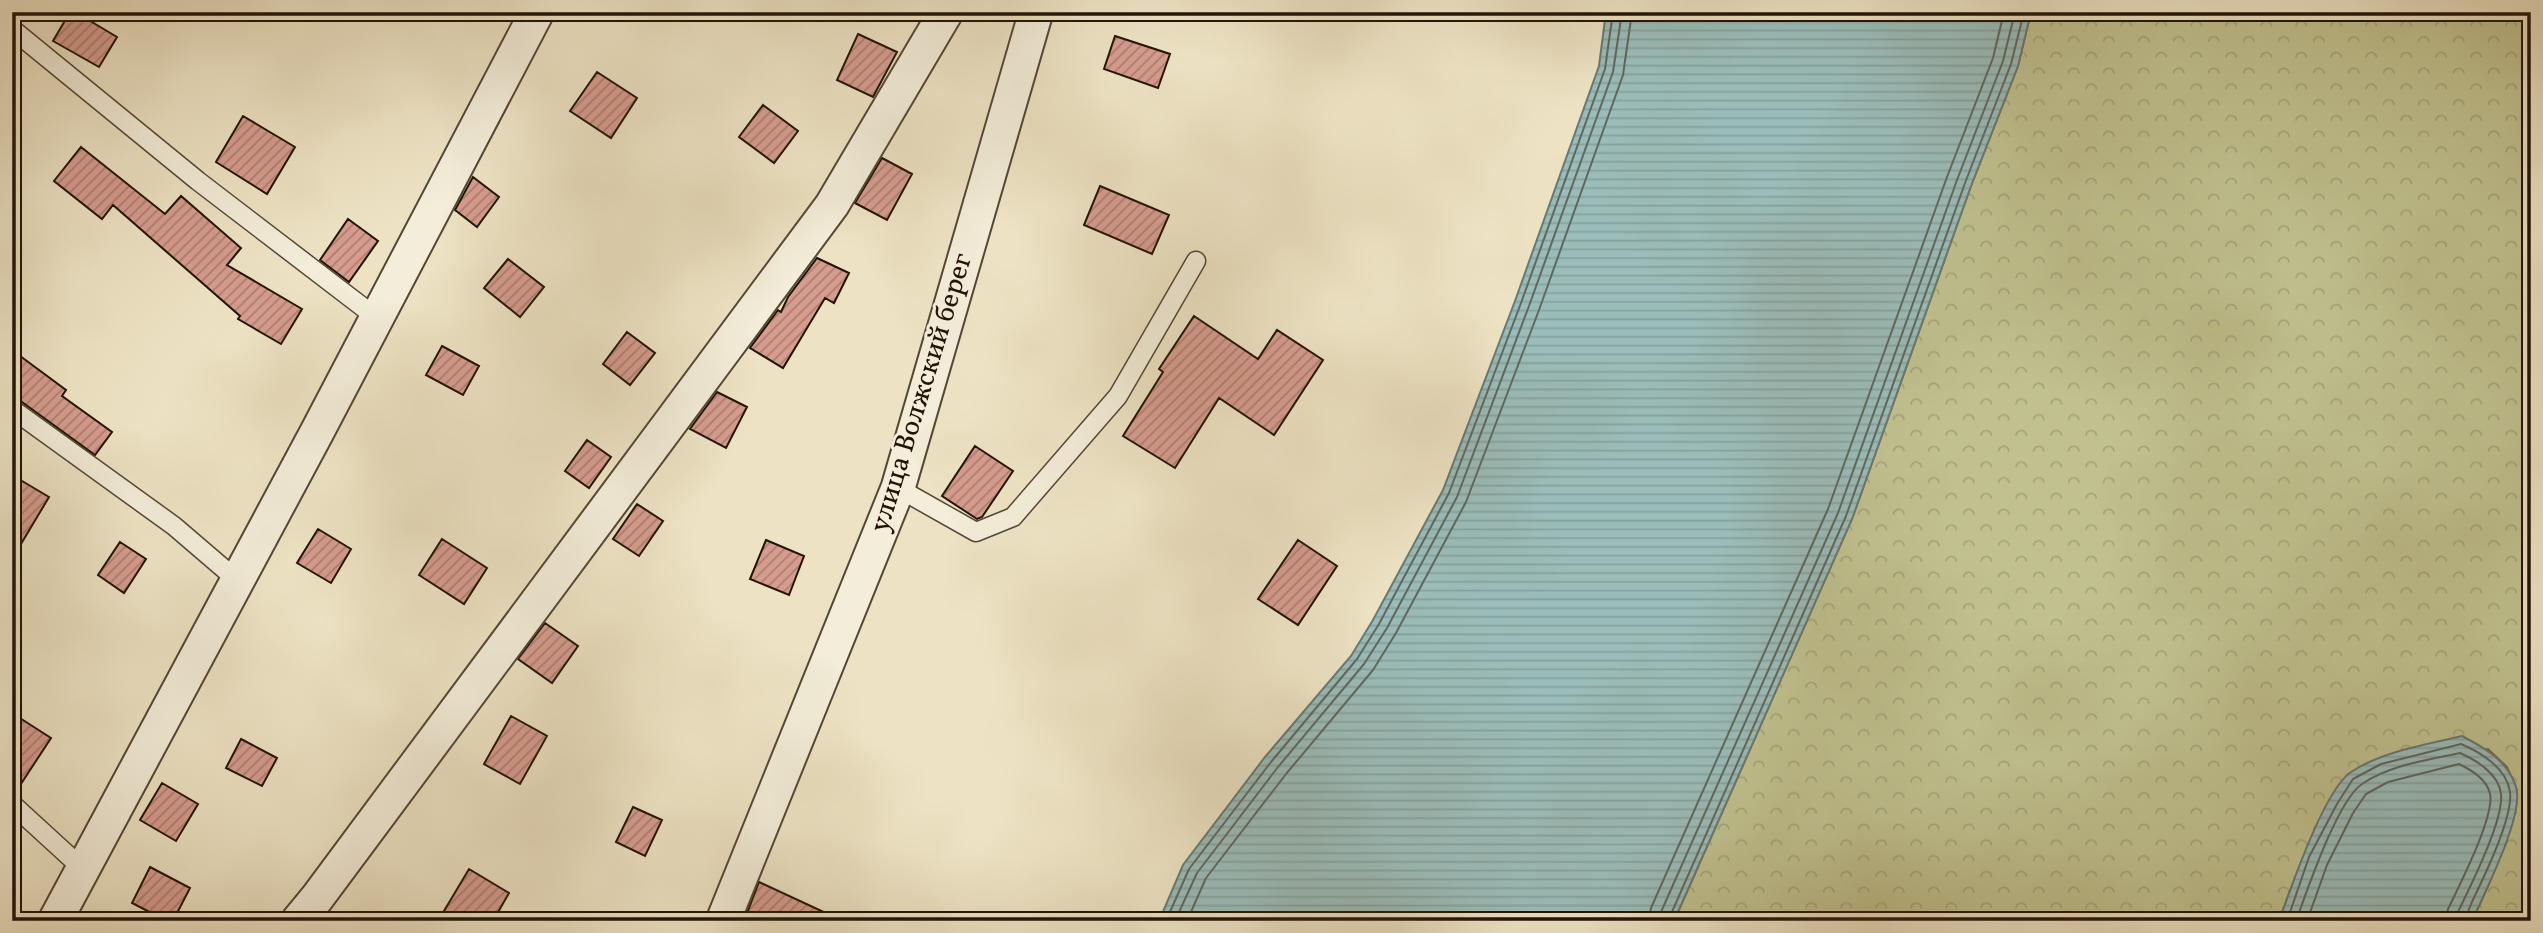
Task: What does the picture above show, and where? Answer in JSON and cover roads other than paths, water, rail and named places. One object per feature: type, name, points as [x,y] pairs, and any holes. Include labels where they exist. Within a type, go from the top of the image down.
[{"type":"street","points":[[55,921],[537,12]]},
{"type":"street","points":[[298,921],[832,205],[946,12]]},
{"type":"street","name":"улица Волжский берег","points":[[723,921],[898,488],[1036,12]]},
{"type":"lane","points":[[12,29],[198,181],[377,318]]},
{"type":"lane","points":[[898,488],[976,532],[1013,517],[1118,397],[1196,261]]},
{"type":"lane","points":[[12,409],[174,526],[237,580]]},
{"type":"lane","points":[[12,804],[83,869]]},
{"type":"water","points":[[1606,12],[2031,12],[2018,66],[1971,186],[1852,519],[1674,921],[1159,921],[1183,865],[1265,757],[1351,656],[1443,490],[1515,301],[1599,66]]},
{"type":"water","points":[[2462,736],[2501,763],[2516,787],[2517,799],[2515,816],[2502,854],[2472,921],[2279,921],[2309,841],[2341,782],[2351,772],[2377,759]]}]
